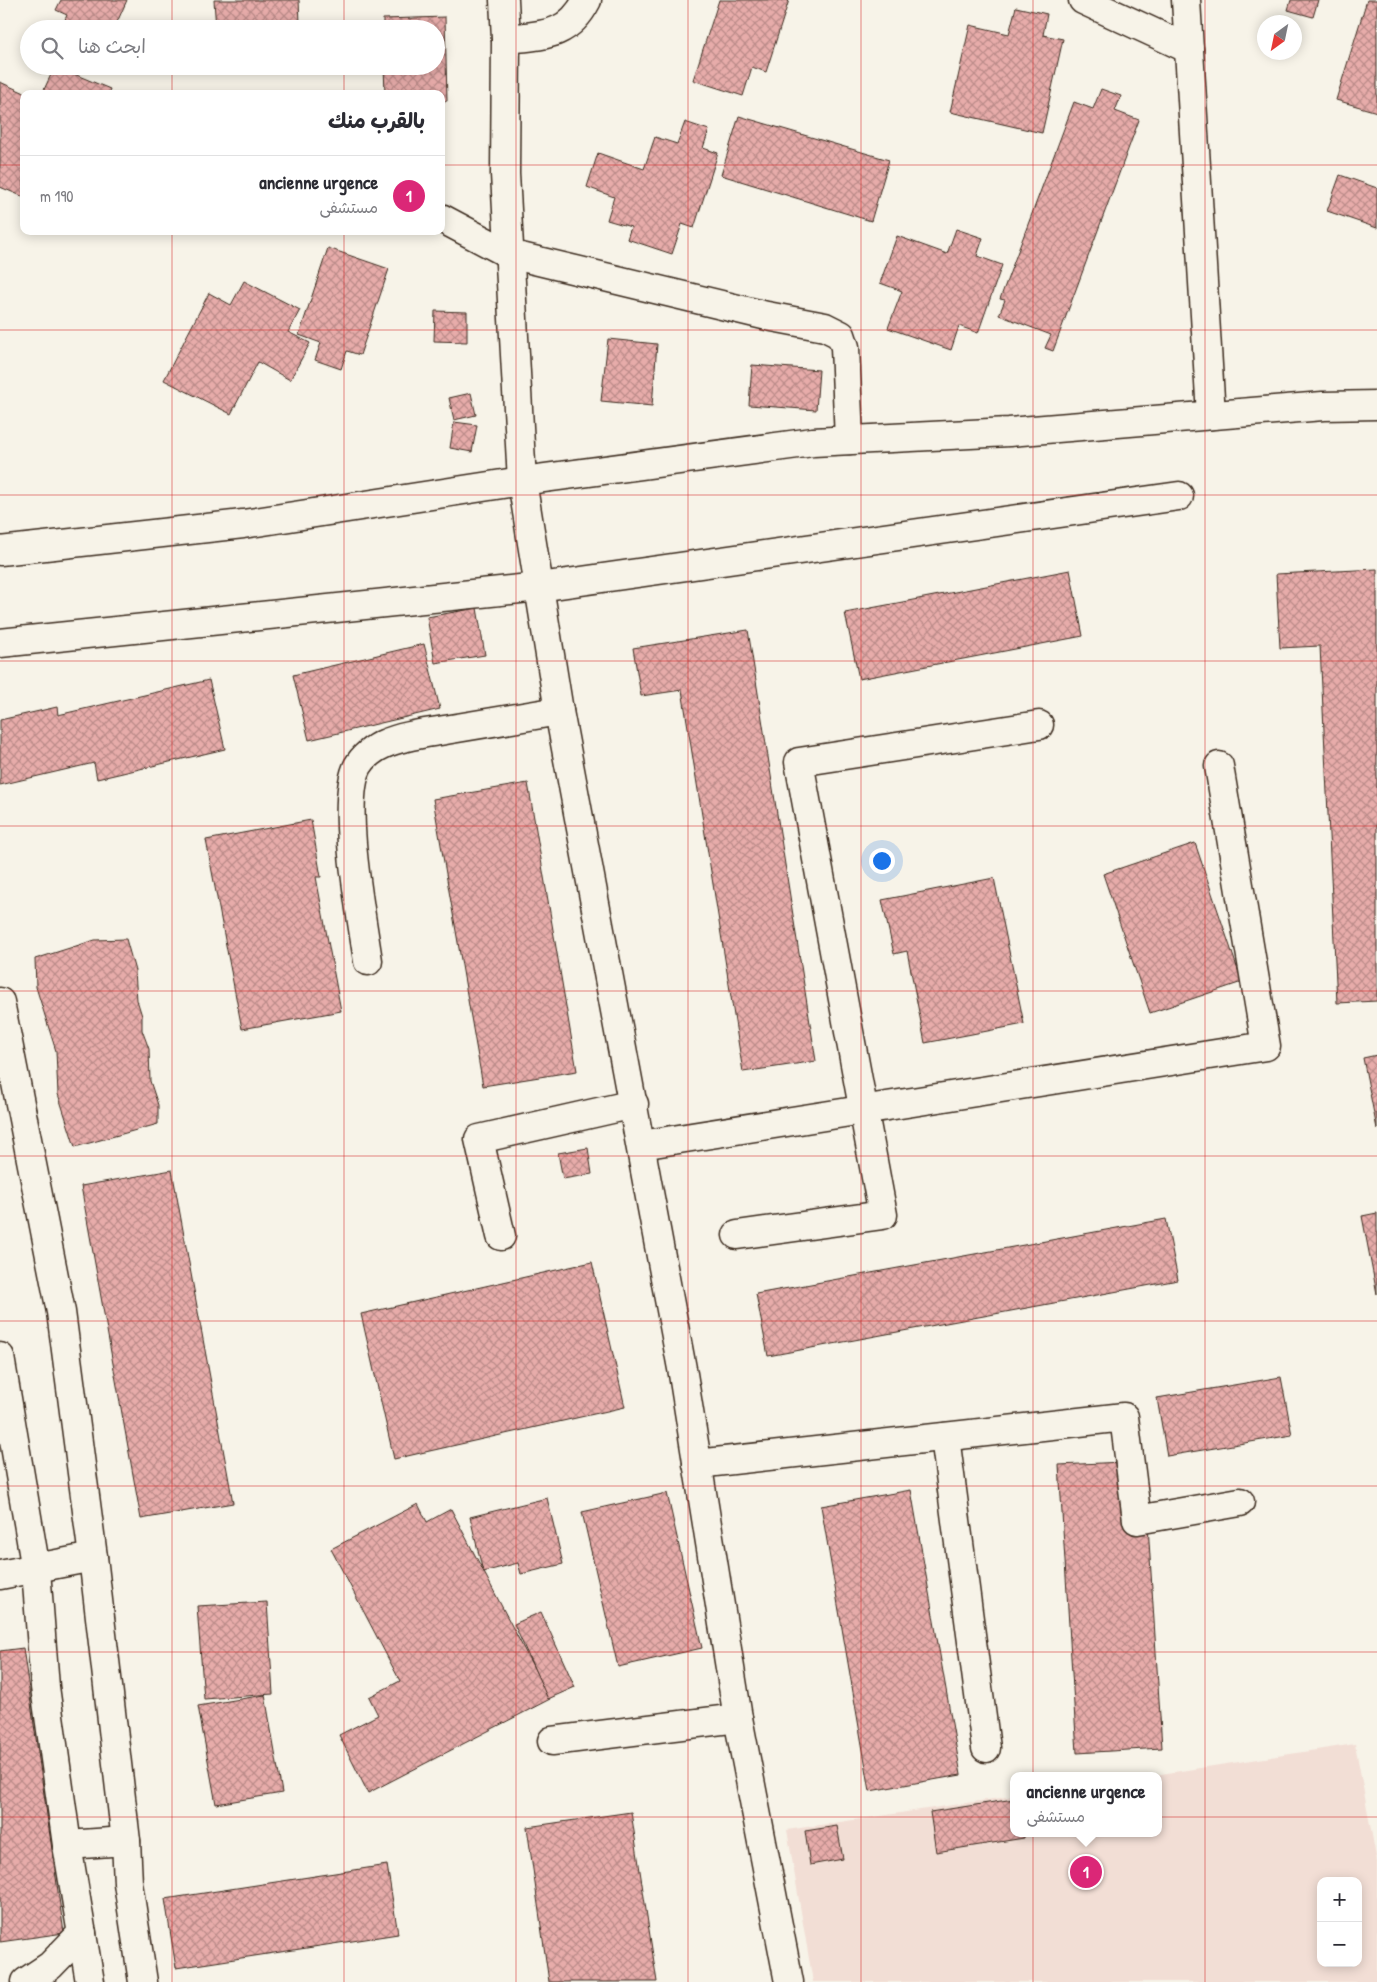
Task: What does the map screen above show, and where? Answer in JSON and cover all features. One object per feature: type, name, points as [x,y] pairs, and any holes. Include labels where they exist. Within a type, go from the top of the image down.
[{"type":"street","points":[[504,0],[506,40],[505,174],[522,481],[559,711],[634,1104],[698,1464],[738,1718],[789,1982]]},
{"type":"street","points":[[506,40],[551,34],[565,28],[580,14],[587,0]]},
{"type":"street","points":[[1083,0],[1189,49]]},
{"type":"street","points":[[1186,0],[1211,415]]},
{"type":"street","points":[[445,220],[509,254],[768,316],[824,327],[840,335],[845,347],[849,440]]},
{"type":"street","points":[[0,551],[243,524],[522,481],[813,442],[1009,432],[1323,406],[1377,405]]},
{"type":"street","points":[[0,644],[539,587],[1179,496]]},
{"type":"street","points":[[368,961],[353,855],[351,822],[352,784],[358,765],[368,754],[383,744],[418,735],[559,711]]},
{"type":"street","points":[[737,1235],[883,1215],[799,762],[1039,725]]},
{"type":"street","points":[[641,1145],[1266,1046],[1219,766]]},
{"type":"street","points":[[0,1002],[61,1312],[94,1557],[126,1841],[128,1883],[144,1982]]},
{"type":"street","points":[[501,1236],[479,1139],[634,1104]]},
{"type":"street","points":[[0,1357],[36,1570],[45,1688],[67,1845],[90,1982]]},
{"type":"street","points":[[698,1464],[1124,1417],[1137,1520],[1240,1502]]},
{"type":"street","points":[[945,1437],[986,1748]]},
{"type":"street","points":[[0,1575],[36,1570],[94,1557]]},
{"type":"street","points":[[552,1741],[738,1718]]},
{"type":"street","points":[[67,1845],[126,1841]]},
{"type":"street","points":[[26,1982],[50,1966],[82,1933]]},
{"type":"shaded area","points":[[1355,1744],[1377,1862],[1377,1982],[813,1982],[787,1830],[1010,1796],[1010,1837],[1162,1837],[1162,1774]]},
{"type":"building","points":[[61,0],[127,0],[118,20],[65,20],[67,15],[56,10]]},
{"type":"building","points":[[214,0],[299,0],[300,20],[215,20]]},
{"type":"building","points":[[719,0],[789,0],[766,72],[752,67],[743,96],[693,80]]},
{"type":"building","points":[[1291,0],[1318,0],[1313,17],[1288,10]]},
{"type":"building","points":[[1367,0],[1377,0],[1377,112],[1336,100]]},
{"type":"building","points":[[1016,7],[1047,14],[1043,35],[1063,39],[1042,133],[950,112],[970,25],[1009,34]]},
{"type":"building","points":[[445,17],[447,101],[445,101],[445,90],[385,90],[384,75],[445,75],[445,20],[383,19]]},
{"type":"building","points":[[51,75],[77,75],[110,89],[110,90],[44,90]]},
{"type":"building","points":[[0,82],[20,91],[20,195],[0,187]]},
{"type":"building","points":[[1101,89],[1121,96],[1115,111],[1139,120],[1053,351],[1045,348],[1051,335],[999,315],[1005,300],[1000,299],[1074,102],[1093,109]]},
{"type":"building","points":[[739,116],[889,160],[871,221],[721,175]]},
{"type":"building","points":[[685,122],[709,130],[703,148],[718,153],[694,228],[682,224],[672,254],[627,239],[631,227],[607,220],[614,197],[587,187],[598,153],[644,169],[655,137],[677,144]]},
{"type":"building","points":[[1340,175],[1377,188],[1377,228],[1327,211]]},
{"type":"building","points":[[956,229],[983,238],[977,256],[1002,265],[978,333],[959,326],[951,350],[888,328],[902,291],[880,283],[897,236],[947,254]]},
{"type":"building","points":[[328,248],[389,269],[360,355],[347,351],[341,369],[315,360],[321,343],[299,335]]},
{"type":"building","points":[[244,281],[300,310],[288,332],[310,343],[290,380],[258,362],[231,414],[164,380],[209,293],[231,305]]},
{"type":"building","points":[[435,311],[467,312],[467,342],[434,341]]},
{"type":"building","points":[[608,339],[657,344],[652,406],[601,401]]},
{"type":"building","points":[[752,365],[819,370],[816,410],[749,405]]},
{"type":"building","points":[[471,393],[476,415],[454,420],[449,398]]},
{"type":"building","points":[[454,422],[477,425],[472,452],[450,448]]},
{"type":"building","points":[[1377,569],[1377,1001],[1337,1003],[1320,646],[1280,648],[1276,574]]},
{"type":"building","points":[[1070,570],[1083,636],[859,679],[845,613]]},
{"type":"building","points":[[477,608],[485,655],[435,663],[427,617]]},
{"type":"building","points":[[748,630],[816,1061],[743,1072],[682,690],[641,696],[633,648]]},
{"type":"building","points":[[424,644],[440,709],[309,740],[293,675]]},
{"type":"building","points":[[209,680],[225,749],[97,779],[94,763],[0,785],[0,720],[57,707],[58,715]]},
{"type":"building","points":[[528,783],[577,1071],[483,1086],[433,799]]},
{"type":"building","points":[[311,820],[321,877],[316,877],[341,1011],[242,1029],[206,840]]},
{"type":"building","points":[[1195,843],[1242,982],[1150,1013],[1103,874]]},
{"type":"building","points":[[994,878],[1024,1024],[925,1043],[907,951],[894,954],[882,900]]},
{"type":"building","points":[[126,939],[135,971],[137,1000],[142,1016],[142,1030],[149,1049],[150,1081],[158,1105],[158,1124],[75,1147],[58,1094],[56,1051],[36,987],[35,959],[95,940]]},
{"type":"building","points":[[1377,1055],[1377,1129],[1363,1058]]},
{"type":"building","points":[[588,1148],[592,1174],[563,1179],[558,1153]]},
{"type":"building","points":[[172,1170],[233,1503],[141,1519],[81,1186]]},
{"type":"building","points":[[1377,1213],[1377,1294],[1362,1216]]},
{"type":"building","points":[[1166,1219],[1178,1280],[768,1356],[756,1294]]},
{"type":"building","points":[[592,1262],[625,1407],[394,1459],[361,1314]]},
{"type":"building","points":[[1281,1377],[1292,1435],[1167,1456],[1157,1398]]},
{"type":"building","points":[[1144,1461],[1162,1748],[1077,1753],[1059,1465]]},
{"type":"building","points":[[911,1490],[961,1775],[870,1791],[821,1506]]},
{"type":"building","points":[[667,1493],[702,1648],[618,1667],[582,1512]]},
{"type":"building","points":[[547,1498],[563,1564],[521,1574],[518,1563],[483,1572],[470,1517]]},
{"type":"building","points":[[418,1504],[427,1522],[451,1509],[550,1699],[368,1793],[339,1735],[378,1715],[369,1697],[400,1681],[331,1549]]},
{"type":"building","points":[[267,1602],[273,1694],[204,1699],[197,1606]]},
{"type":"building","points":[[541,1612],[575,1687],[548,1699],[514,1624]]},
{"type":"building","points":[[23,1648],[64,1933],[0,1942],[0,1651]]},
{"type":"building","points":[[265,1695],[282,1793],[216,1804],[198,1706]]},
{"type":"building","points":[[1010,1800],[1010,1837],[1024,1838],[936,1852],[930,1812]]},
{"type":"building","points":[[631,1812],[657,1982],[549,1982],[527,1827]]},
{"type":"building","points":[[837,1826],[843,1859],[810,1865],[805,1831]]},
{"type":"building","points":[[387,1865],[398,1934],[176,1968],[165,1899]]},
{"type":"place","name":"ancienne urgence","points":[[1086,1872]]}]
